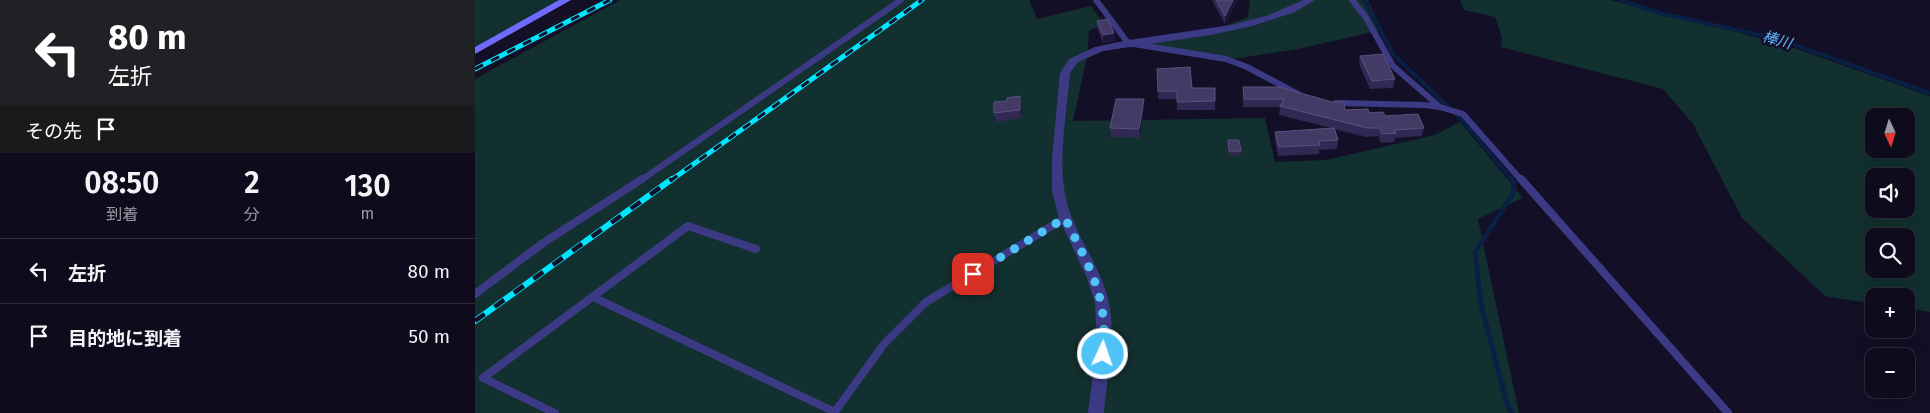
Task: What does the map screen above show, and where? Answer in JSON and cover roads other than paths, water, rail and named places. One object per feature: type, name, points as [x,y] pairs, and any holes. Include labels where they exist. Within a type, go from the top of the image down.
[{"type":"main road","points":[[475,51],[566,0]]},
{"type":"street","points":[[1096,413],[1105,336],[1102,304],[1093,273],[1065,218],[1060,203],[1057,177],[1065,72],[1073,60],[1091,52],[1128,43],[1252,23],[1281,15],[1310,0]]},
{"type":"lane","points":[[475,294],[543,243],[673,159],[901,0]]},
{"type":"lane","points":[[1096,0],[1128,43],[1226,59],[1247,66],[1303,97]]},
{"type":"lane","points":[[1352,0],[1365,16],[1393,66],[1440,106]]},
{"type":"lane","points":[[1328,102],[1440,106],[1463,114],[1728,413]]},
{"type":"lane","points":[[593,297],[834,412],[884,344],[926,302],[1065,218]]},
{"type":"lane","points":[[555,413],[483,378],[688,226],[755,249]]},
{"type":"waterway","points":[[1364,0],[1393,54],[1462,120],[1513,181]]},
{"type":"waterway","name":"棒川","points":[[1620,0],[1664,14],[1778,39],[1930,93]]},
{"type":"waterway","points":[[1512,179],[1514,182],[1513,194],[1475,252],[1481,304],[1507,404],[1512,413]]},
{"type":"railway","points":[[475,69],[610,0]]},
{"type":"railway","points":[[670,181],[922,0]]},
{"type":"railway","points":[[475,321],[672,179]]}]
